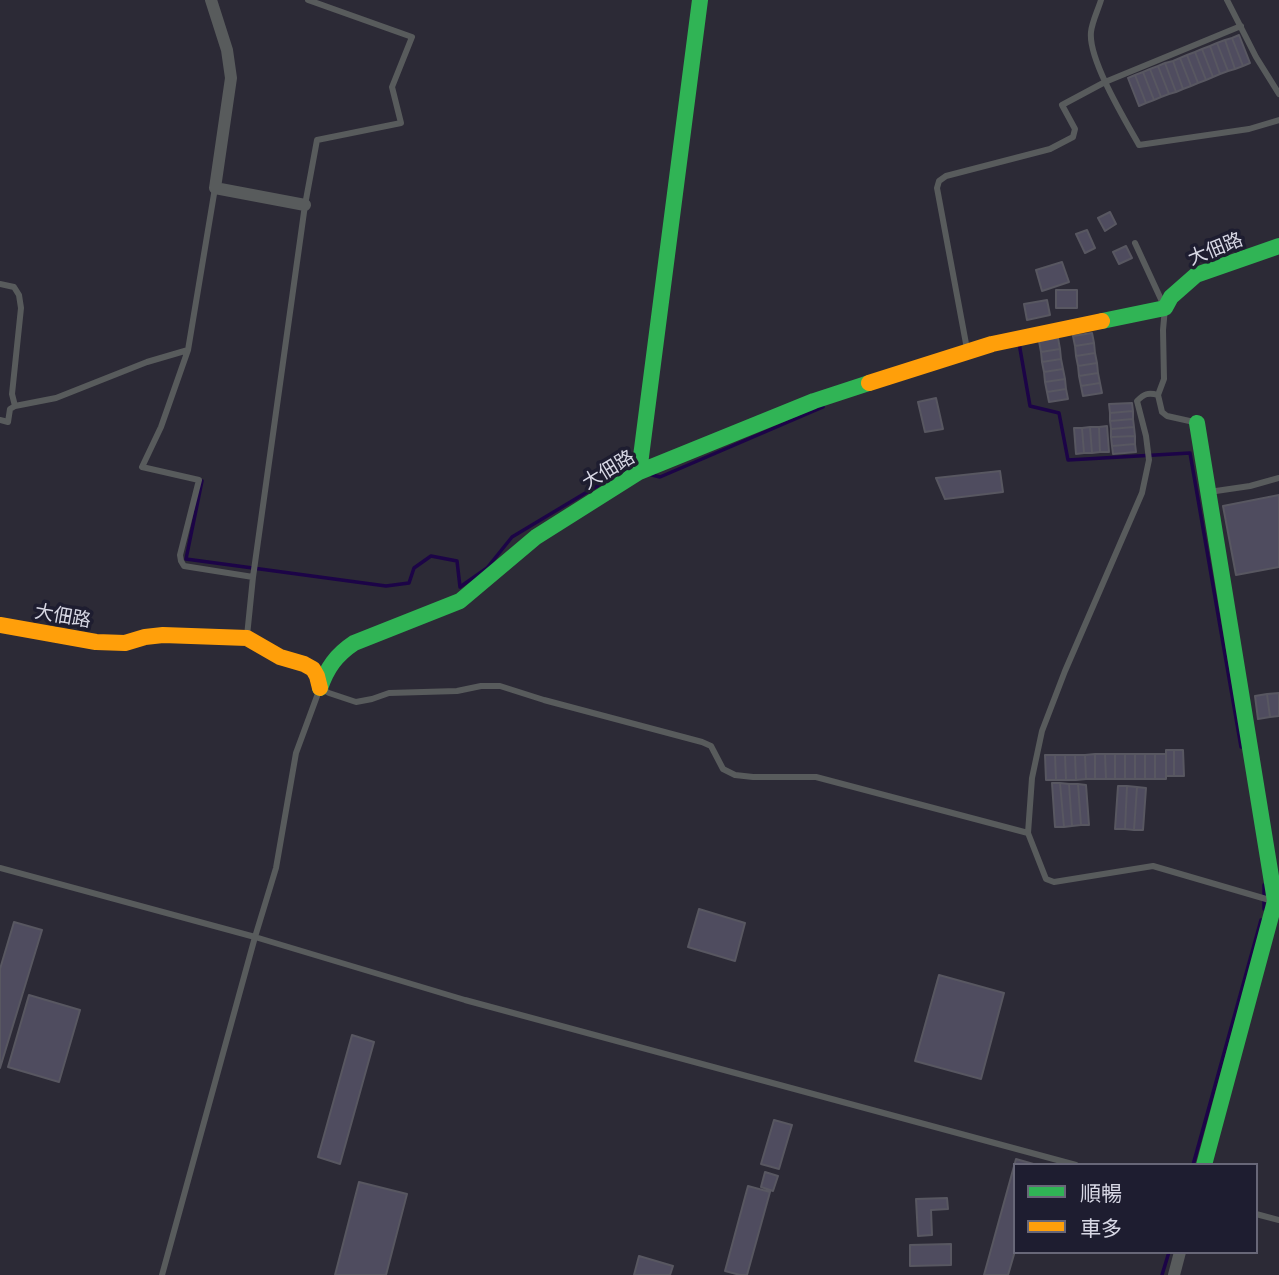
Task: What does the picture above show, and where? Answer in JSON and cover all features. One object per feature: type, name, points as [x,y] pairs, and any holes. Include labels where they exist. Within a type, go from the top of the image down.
[{"type":"street","points":[[211,0],[227,50],[231,78],[215,188],[305,205]]},
{"type":"street","points":[[639,472],[700,0]]},
{"type":"street","name":"大佃路","points":[[320,688],[324,673],[338,653],[354,643],[460,601],[536,537],[639,472],[814,401],[992,344],[1165,308],[1171,297],[1196,275],[1279,246]]},
{"type":"street","points":[[1197,423],[1277,902],[1206,1163]]},
{"type":"street","name":"大佃路","points":[[0,625],[96,642],[125,643],[163,635],[247,638],[280,657],[313,669],[320,688]]},
{"type":"street","points":[[1174,1275],[1179,1254]]},
{"type":"lane","points":[[247,638],[253,577],[305,205],[317,140],[401,123],[392,87],[412,37],[308,0]]},
{"type":"lane","points":[[1101,0],[1091,32],[1092,46],[1105,82],[1139,145],[1249,129],[1279,120]]},
{"type":"lane","points":[[1227,0],[1256,57],[1279,94]]},
{"type":"lane","points":[[968,352],[937,188],[939,181],[946,176],[1050,149],[1073,137],[1075,129],[1062,105],[1105,82],[1241,26]]},
{"type":"lane","points":[[215,188],[188,350],[161,426],[142,467],[199,480],[180,555],[184,566],[253,577]]},
{"type":"lane","points":[[1135,243],[1165,308],[1164,379],[1158,395],[1162,412],[1167,416],[1197,423]]},
{"type":"lane","points":[[0,284],[14,287],[19,295],[21,308],[12,394],[15,406]]},
{"type":"lane","points":[[0,420],[8,422],[10,409],[15,406],[56,398],[148,362],[188,350]]},
{"type":"lane","points":[[1158,395],[1147,393],[1137,401],[1149,460],[1142,492],[1042,731],[1032,778],[1028,833],[1046,879],[1054,882],[1153,866],[1277,902]]},
{"type":"lane","points":[[1207,492],[1250,486],[1279,478]]},
{"type":"lane","points":[[162,1275],[276,868],[296,753],[320,688],[356,702],[389,693],[457,691],[481,686],[500,686],[702,742],[711,746],[723,769],[734,775],[753,778],[816,777],[1028,833]]},
{"type":"lane","points":[[0,868],[255,937],[465,1000],[1069,1163]]},
{"type":"lane","points":[[1258,1215],[1279,1220]]},
{"type":"building","points":[[1239,35],[1250,63],[1243,66],[1232,38]]},
{"type":"building","points":[[1232,38],[1243,66],[1235,69],[1225,40]]},
{"type":"building","points":[[1225,40],[1235,69],[1228,71],[1217,43]]},
{"type":"building","points":[[1217,43],[1228,71],[1220,74],[1210,46]]},
{"type":"building","points":[[1210,46],[1220,74],[1213,77],[1202,49]]},
{"type":"building","points":[[1202,49],[1213,77],[1206,80],[1195,52]]},
{"type":"building","points":[[1195,52],[1206,80],[1198,83],[1187,55]]},
{"type":"building","points":[[1187,55],[1198,83],[1191,86],[1180,58]]},
{"type":"building","points":[[1180,58],[1191,86],[1183,89],[1173,61]]},
{"type":"building","points":[[1173,61],[1183,89],[1176,92],[1165,63]]},
{"type":"building","points":[[1165,63],[1176,92],[1169,94],[1158,66]]},
{"type":"building","points":[[1158,66],[1169,94],[1161,97],[1150,69]]},
{"type":"building","points":[[1150,69],[1161,97],[1154,100],[1143,72]]},
{"type":"building","points":[[1143,72],[1154,100],[1146,103],[1135,75]]},
{"type":"building","points":[[1135,75],[1146,103],[1139,106],[1128,78]]},
{"type":"building","points":[[1110,212],[1116,224],[1105,231],[1098,218]]},
{"type":"building","points":[[1087,230],[1095,248],[1085,253],[1076,234]]},
{"type":"building","points":[[1126,246],[1132,258],[1119,264],[1113,252]]},
{"type":"building","points":[[1062,262],[1069,282],[1042,291],[1036,270]]},
{"type":"building","points":[[1056,290],[1077,290],[1077,308],[1056,308]]},
{"type":"building","points":[[1047,300],[1050,315],[1027,320],[1024,304]]},
{"type":"building","points":[[1092,333],[1094,343],[1075,346],[1073,336]]},
{"type":"building","points":[[1058,338],[1060,349],[1041,352],[1039,341]]},
{"type":"building","points":[[1094,343],[1095,353],[1076,356],[1075,346]]},
{"type":"building","points":[[1060,349],[1061,359],[1042,362],[1041,352]]},
{"type":"building","points":[[1095,353],[1097,363],[1078,366],[1076,356]]},
{"type":"building","points":[[1061,359],[1063,369],[1044,372],[1042,362]]},
{"type":"building","points":[[1097,363],[1098,373],[1079,376],[1078,366]]},
{"type":"building","points":[[1063,369],[1065,379],[1045,382],[1044,372]]},
{"type":"building","points":[[1098,373],[1100,383],[1081,386],[1079,376]]},
{"type":"building","points":[[1065,379],[1066,389],[1047,392],[1045,382]]},
{"type":"building","points":[[1100,383],[1102,393],[1083,396],[1081,386]]},
{"type":"building","points":[[1066,389],[1068,399],[1049,402],[1047,392]]},
{"type":"building","points":[[936,398],[943,429],[925,432],[918,402]]},
{"type":"building","points":[[1132,403],[1133,411],[1110,413],[1109,404]]},
{"type":"building","points":[[1133,411],[1133,419],[1110,421],[1110,413]]},
{"type":"building","points":[[1133,419],[1134,427],[1111,429],[1110,421]]},
{"type":"building","points":[[1107,426],[1109,452],[1100,452],[1099,427]]},
{"type":"building","points":[[1090,427],[1092,453],[1084,453],[1082,428]]},
{"type":"building","points":[[1090,427],[1099,427],[1100,452],[1092,453]]},
{"type":"building","points":[[1134,427],[1135,436],[1111,437],[1111,429]]},
{"type":"building","points":[[1074,428],[1082,428],[1084,453],[1076,454]]},
{"type":"building","points":[[1135,436],[1135,444],[1112,446],[1111,437]]},
{"type":"building","points":[[1135,444],[1136,452],[1113,454],[1112,446]]},
{"type":"building","points":[[1000,471],[1003,492],[945,499],[936,478]]},
{"type":"building","points":[[1279,495],[1279,567],[1236,575],[1223,506]]},
{"type":"building","points":[[1279,693],[1279,716],[1270,717],[1267,694]]},
{"type":"building","points":[[1267,694],[1270,717],[1258,719],[1255,696]]},
{"type":"building","points":[[1166,750],[1174,750],[1174,776],[1166,776]]},
{"type":"building","points":[[1174,750],[1183,750],[1184,776],[1174,776]]},
{"type":"building","points":[[1095,754],[1095,779],[1086,779],[1085,755]]},
{"type":"building","points":[[1095,754],[1105,754],[1106,779],[1095,779]]},
{"type":"building","points":[[1105,754],[1115,754],[1115,779],[1106,779]]},
{"type":"building","points":[[1115,754],[1125,754],[1125,779],[1115,779]]},
{"type":"building","points":[[1125,754],[1135,754],[1135,779],[1125,779]]},
{"type":"building","points":[[1135,754],[1145,754],[1145,779],[1135,779]]},
{"type":"building","points":[[1145,754],[1155,754],[1155,779],[1145,779]]},
{"type":"building","points":[[1155,754],[1166,754],[1166,779],[1155,779]]},
{"type":"building","points":[[1045,755],[1055,755],[1056,780],[1046,780]]},
{"type":"building","points":[[1055,755],[1065,755],[1066,780],[1056,780]]},
{"type":"building","points":[[1065,755],[1075,755],[1076,780],[1066,780]]},
{"type":"building","points":[[1075,755],[1085,755],[1086,779],[1076,780]]},
{"type":"building","points":[[1052,783],[1060,783],[1064,827],[1055,827]]},
{"type":"building","points":[[1060,783],[1069,784],[1072,826],[1064,827]]},
{"type":"building","points":[[1069,784],[1078,784],[1081,825],[1072,826]]},
{"type":"building","points":[[1078,784],[1086,785],[1089,825],[1081,825]]},
{"type":"building","points":[[1118,786],[1127,786],[1125,829],[1115,829]]},
{"type":"building","points":[[1127,786],[1137,787],[1134,830],[1125,829]]},
{"type":"building","points":[[1137,787],[1146,788],[1143,830],[1134,830]]},
{"type":"building","points":[[699,909],[745,923],[735,961],[688,947]]},
{"type":"building","points":[[14,922],[42,930],[0,1068],[0,969]]},
{"type":"building","points":[[939,975],[1004,993],[981,1079],[915,1061]]},
{"type":"building","points":[[29,995],[80,1010],[59,1082],[8,1067]]},
{"type":"building","points":[[352,1035],[374,1042],[340,1164],[318,1157]]},
{"type":"building","points":[[774,1120],[792,1125],[779,1169],[761,1164]]},
{"type":"building","points":[[1013,1170],[1014,1254],[1008,1275],[984,1275]]},
{"type":"building","points":[[765,1172],[778,1176],[773,1191],[761,1187]]},
{"type":"building","points":[[359,1182],[407,1194],[386,1275],[335,1275]]},
{"type":"building","points":[[748,1186],[770,1192],[747,1275],[740,1275],[725,1271]]},
{"type":"building","points":[[947,1198],[948,1209],[931,1210],[932,1235],[918,1236],[916,1199]]},
{"type":"building","points":[[951,1244],[951,1265],[910,1266],[910,1245]]},
{"type":"building","points":[[639,1256],[673,1266],[670,1275],[634,1275]]},
{"type":"waterway","points":[[1019,343],[1030,406],[1059,413],[1068,460],[1190,453],[1241,747]]},
{"type":"waterway","points":[[652,475],[660,477],[823,407]]},
{"type":"waterway","points":[[202,481],[186,559],[386,586],[409,583],[414,568],[431,556],[457,561],[460,587],[487,568],[512,537],[627,468],[631,469]]},
{"type":"waterway","points":[[1264,885],[1264,909]]},
{"type":"waterway","points":[[1194,1163],[1261,920]]},
{"type":"waterway","points":[[1162,1275],[1168,1254]]},
{"type":"traffic: fast","points":[[639,472],[700,0]]},
{"type":"traffic: fast","points":[[1102,321],[1165,308],[1171,297],[1196,275],[1279,246]]},
{"type":"traffic: fast","points":[[320,688],[333,662],[354,643],[460,601],[536,537],[639,472],[814,401],[869,383]]},
{"type":"traffic: fast","points":[[1197,423],[1275,901],[1205,1163]]},
{"type":"traffic: slow","points":[[869,383],[992,344],[1102,321]]},
{"type":"traffic: slow","points":[[0,625],[96,642],[125,643],[163,635],[247,638],[280,657],[313,669],[320,688]]}]
